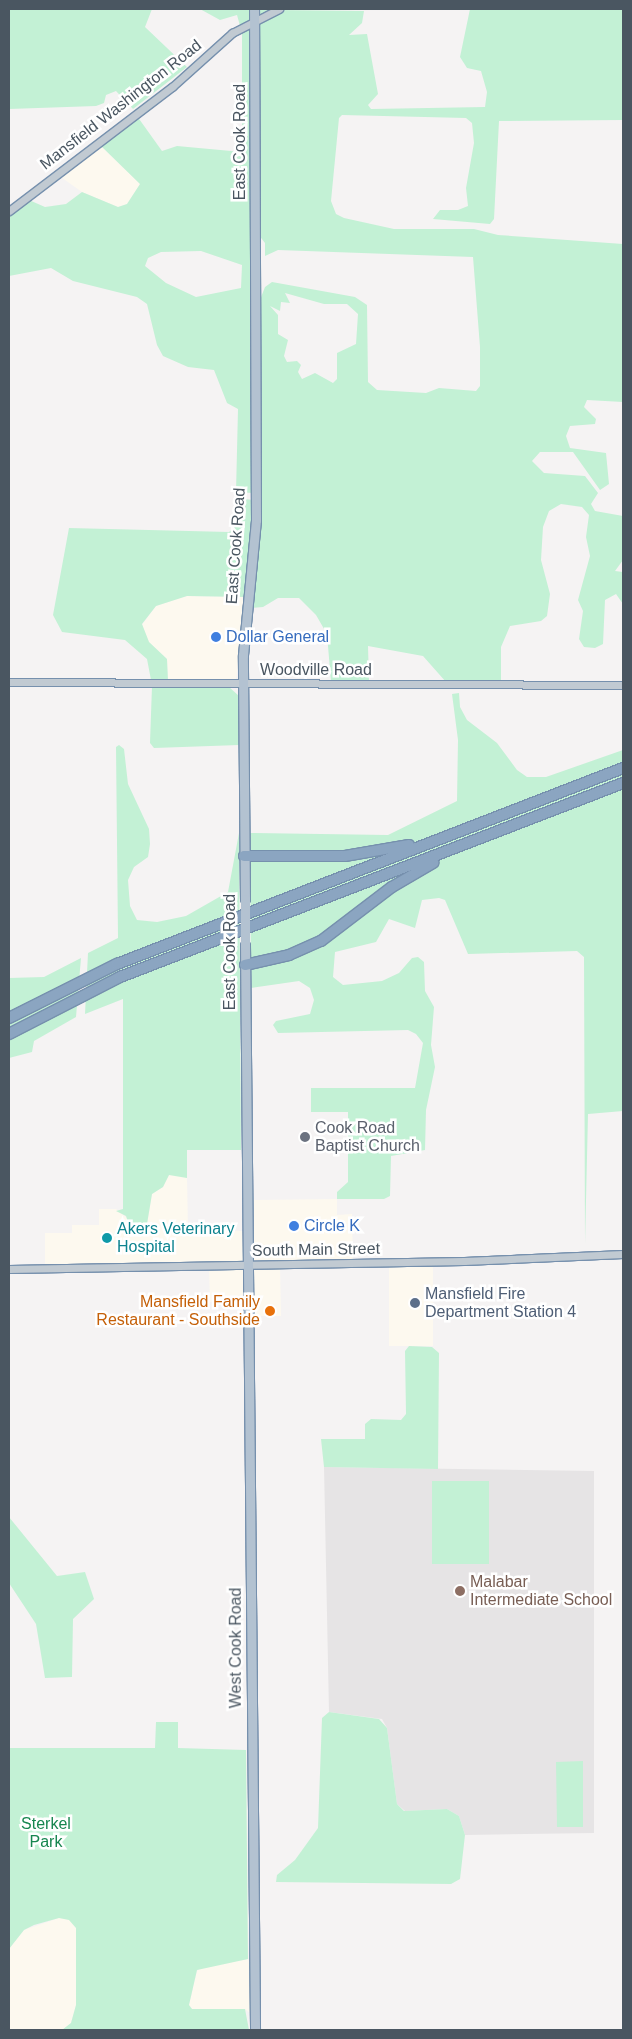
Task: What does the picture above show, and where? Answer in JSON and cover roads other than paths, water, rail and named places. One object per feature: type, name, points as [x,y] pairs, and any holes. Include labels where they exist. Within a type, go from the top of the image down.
[{"type":"highway","points":[[9,1018],[117,964],[623,768]]},
{"type":"highway","points":[[9,1034],[70,1000],[129,974],[623,783]]},
{"type":"highway","points":[[245,965],[312,945],[420,870],[536,817]]},
{"type":"highway","points":[[244,856],[366,854],[472,826]]},
{"type":"main road","name":"East Cook Road","points":[[247,1265],[243,684],[255,533],[254,9]]},
{"type":"main road","name":"West Cook Road","points":[[247,1265],[256,2030]]},
{"type":"street","name":"Mansfield Washington Road","points":[[9,211],[172,87],[232,34],[279,9]]},
{"type":"street","name":"Woodville Road","points":[[9,682],[623,685]]},
{"type":"street","name":"South Main Street","points":[[9,1269],[555,1259],[623,1254]]},
{"type":"place","name":"Dollar General","points":[[216,637]]},
{"type":"place","name":"Cook Road Baptist Church","points":[[305,1137]]},
{"type":"place","name":"Circle K","points":[[294,1226]]},
{"type":"place","name":"Akers Veterinary Hospital","points":[[107,1238]]},
{"type":"place","name":"Mansfield Fire Department Station 4","points":[[415,1303]]},
{"type":"place","name":"Mansfield Family Restaurant - Southside","points":[[270,1311]]},
{"type":"place","name":"Malabar Intermediate School","points":[[460,1591]]},
{"type":"park label","name":"Sterkel Park","points":[[46,1833]]}]
